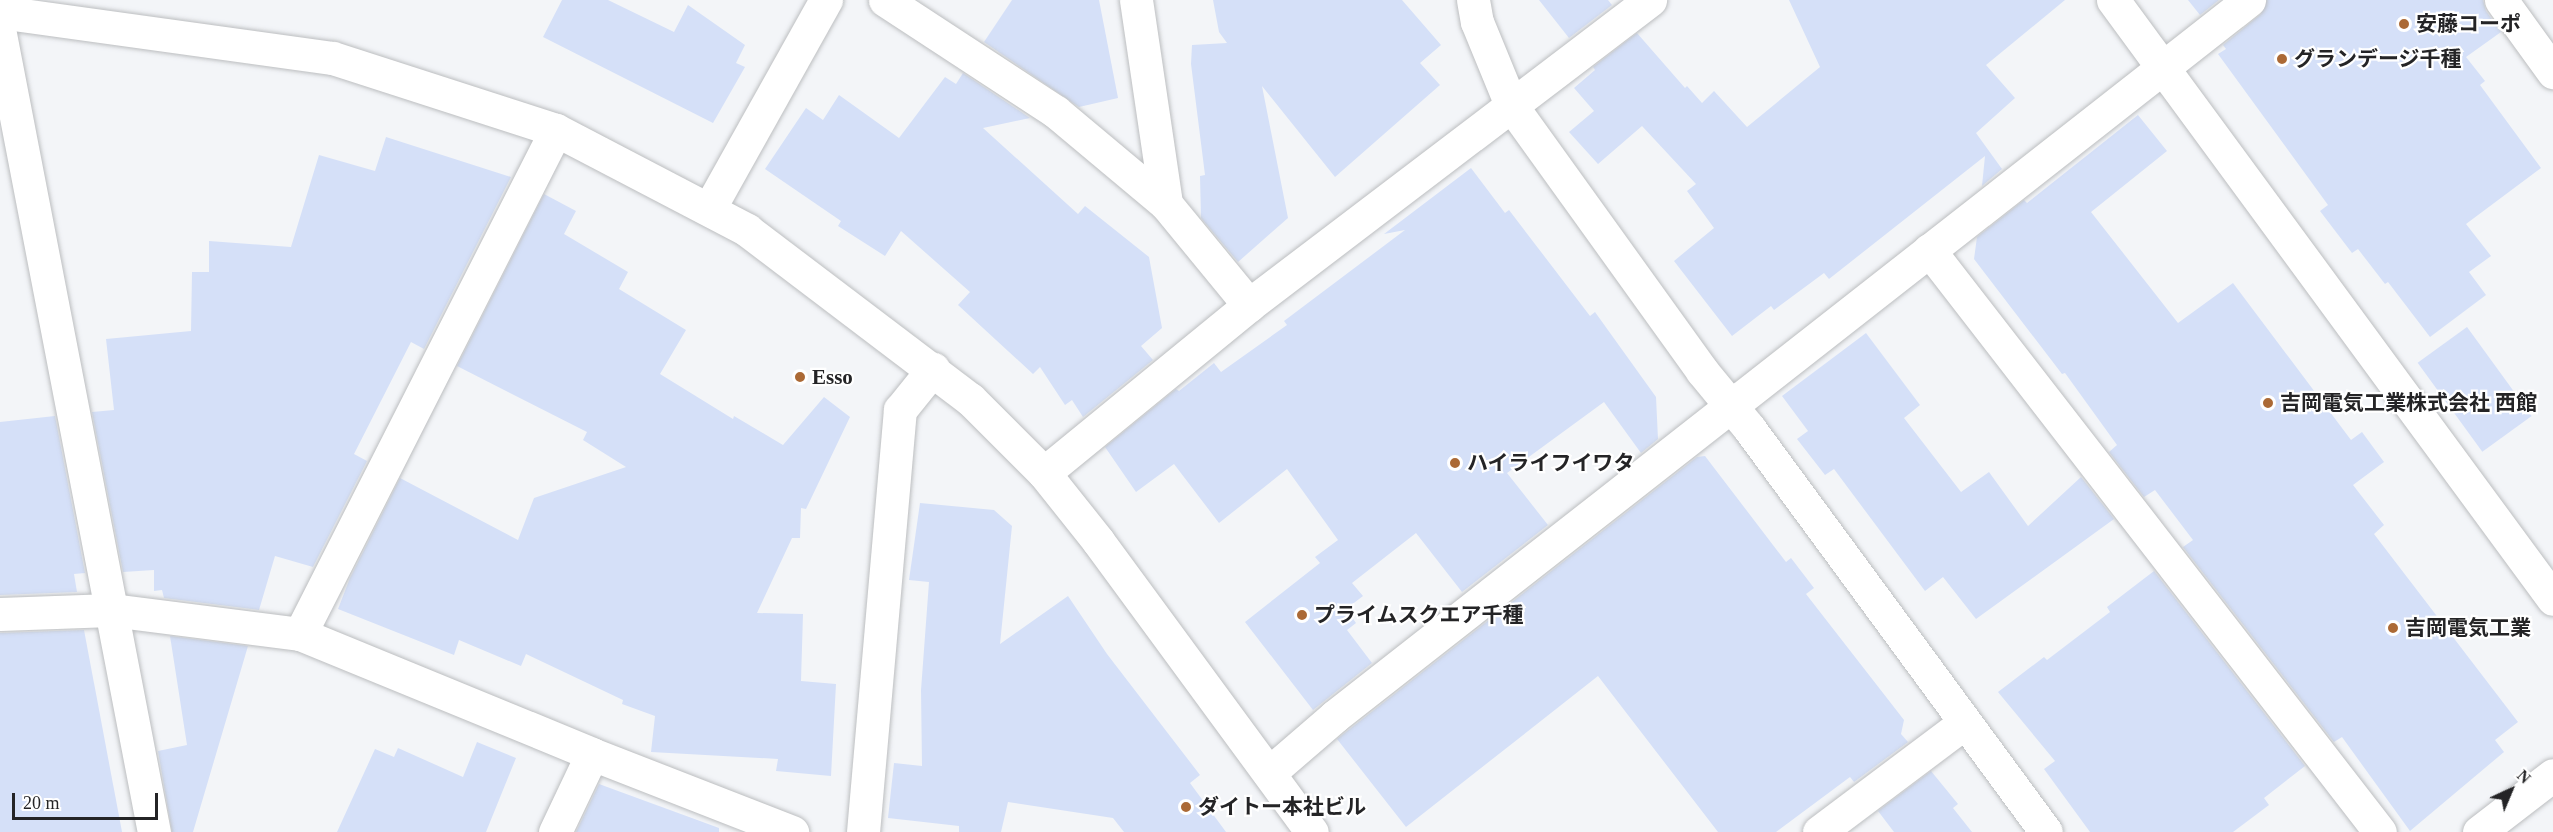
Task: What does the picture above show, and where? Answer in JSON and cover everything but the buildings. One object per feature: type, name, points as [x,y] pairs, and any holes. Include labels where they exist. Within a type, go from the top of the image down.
[{"type":"street","points":[[0,10],[9,0]]},
{"type":"street","points":[[709,209],[826,0]]},
{"type":"street","points":[[885,0],[1056,112],[1166,204],[1249,305]]},
{"type":"street","points":[[1136,0],[1166,204]]},
{"type":"street","points":[[1473,0],[1477,22],[1511,105],[1731,408],[1749,428],[2046,832]]},
{"type":"street","points":[[1044,473],[1249,305],[1650,0]]},
{"type":"street","points":[[2113,0],[2553,599]]},
{"type":"street","points":[[1269,773],[1335,716],[2249,0]]},
{"type":"street","points":[[2501,0],[2553,72]]},
{"type":"street","points":[[0,10],[333,58],[556,130],[747,230],[970,399],[1044,473],[1098,541],[1312,832]]},
{"type":"street","points":[[0,34],[154,832]]},
{"type":"street","points":[[300,634],[556,130]]},
{"type":"street","points":[[1929,250],[2380,832]]},
{"type":"street","points":[[863,832],[900,410],[933,369]]},
{"type":"street","points":[[0,614],[111,610],[300,634],[592,754],[792,832]]},
{"type":"street","points":[[1819,832],[1964,723]]},
{"type":"street","points":[[555,832],[592,754]]},
{"type":"street","points":[[2479,832],[2553,775]]},
{"type":"place","name":"安藤コーポ","points":[[2404,24]]},
{"type":"place","name":"グランデージ千種","points":[[2282,59]]},
{"type":"place","name":"Esso","points":[[800,377]]},
{"type":"place","name":"吉岡電気工業株式会社 西館","points":[[2268,403]]},
{"type":"place","name":"ハイライフイワタ","points":[[1455,463]]},
{"type":"place","name":"プライムスクエア千種","points":[[1302,615]]},
{"type":"place","name":"吉岡電気工業","points":[[2393,628]]},
{"type":"place","name":"ダイトー本社ビル","points":[[1186,807]]}]
